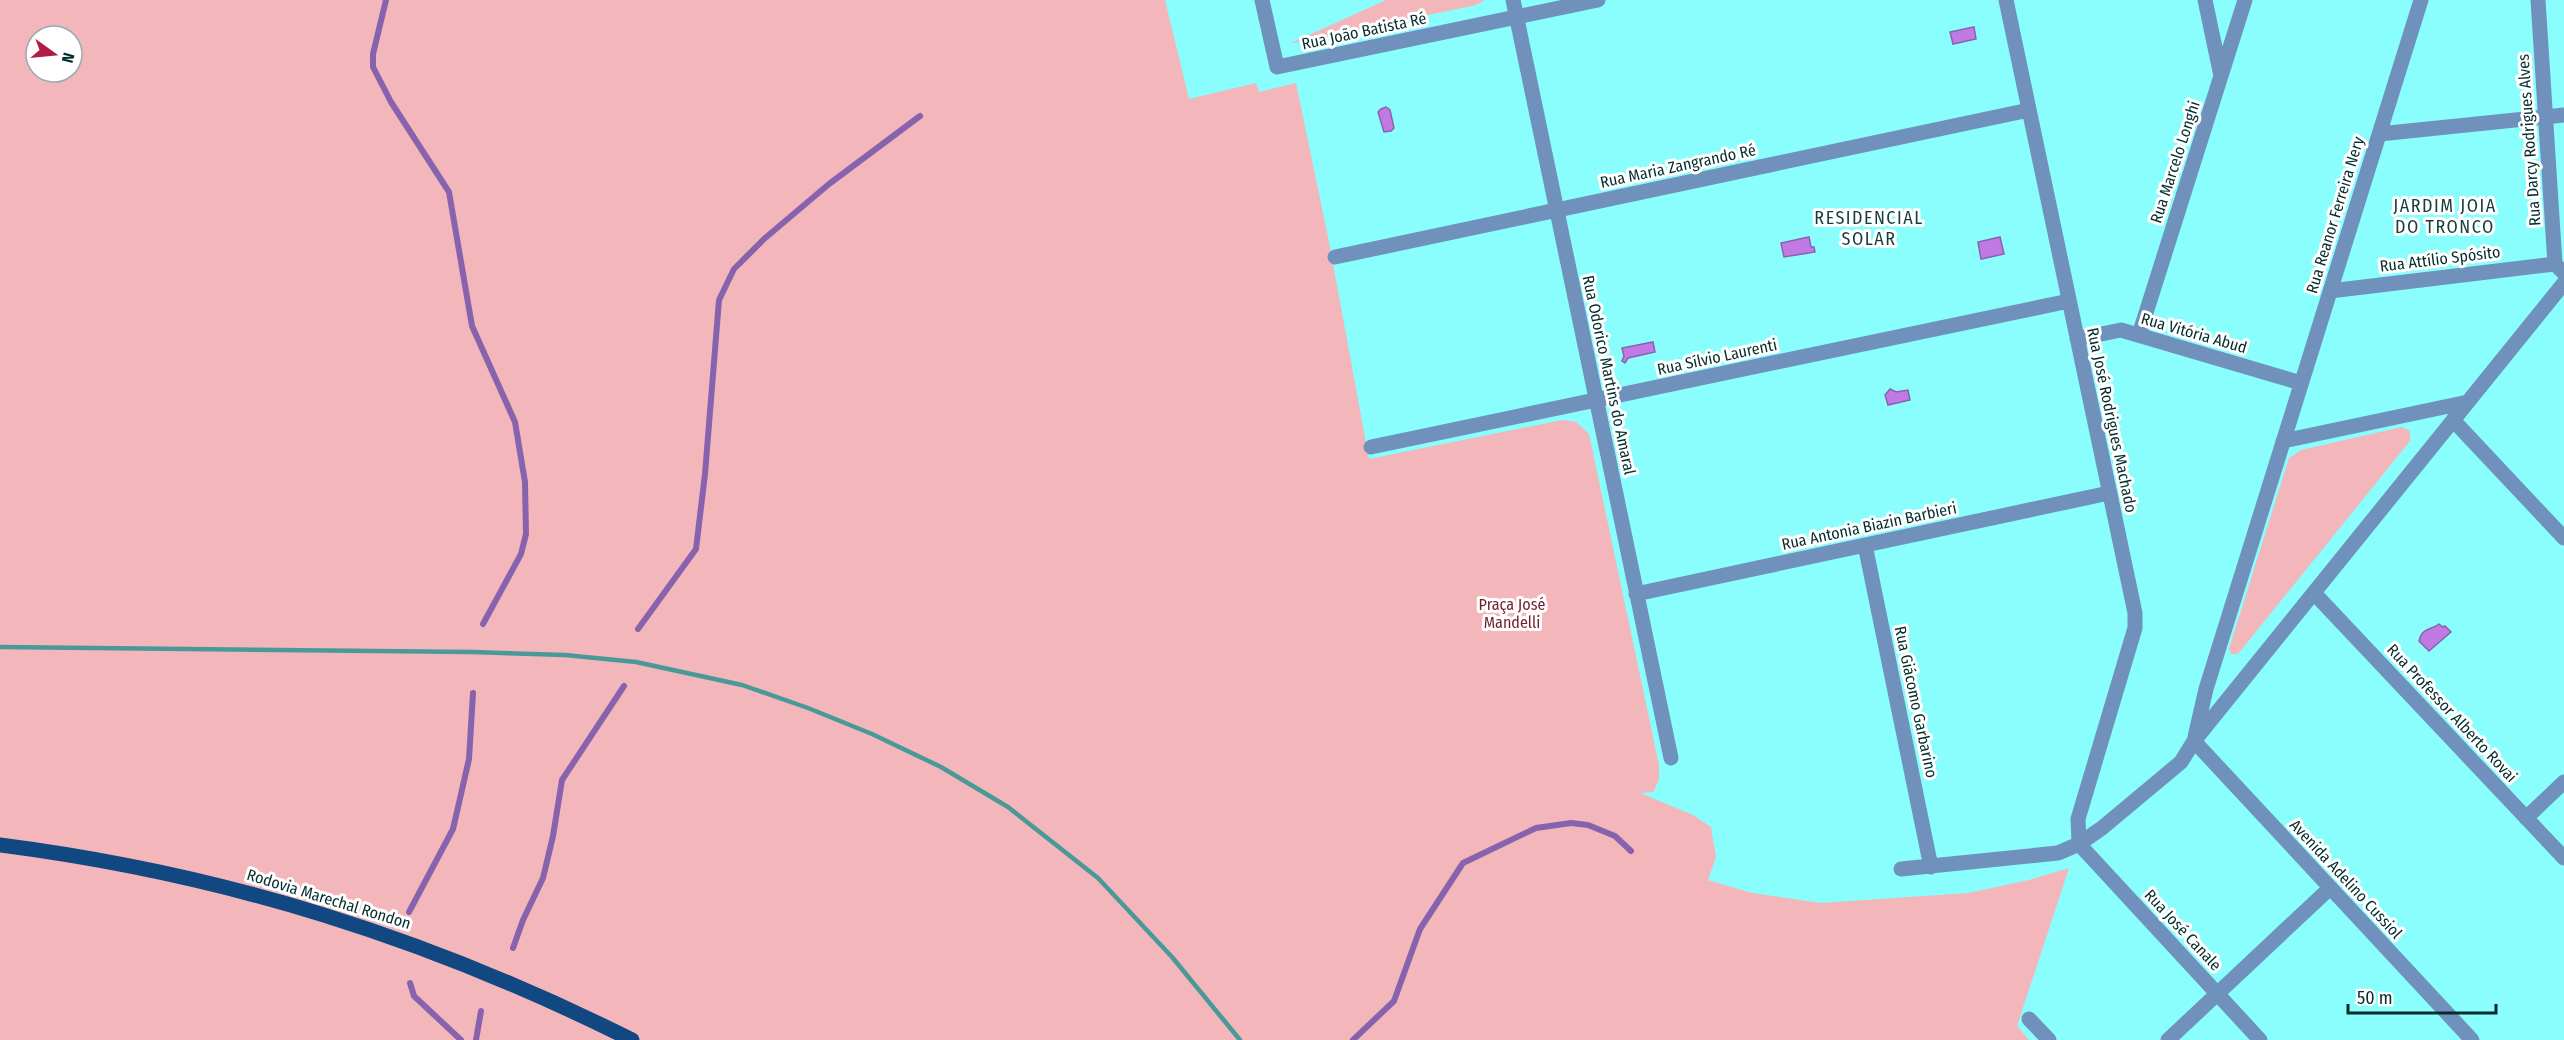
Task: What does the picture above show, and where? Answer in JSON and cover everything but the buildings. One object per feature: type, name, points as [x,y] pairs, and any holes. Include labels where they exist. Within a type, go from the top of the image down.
[{"type":"main road","name":"Rodovia Marechal Rondon","points":[[0,845],[164,872],[223,885],[338,918],[395,937],[503,979],[632,1040]]},
{"type":"street","name":"Rua João Batista Ré","points":[[1262,0],[1277,67],[1598,0]]},
{"type":"street","name":"Rua Odorico Martins do Amaral","points":[[1513,0],[1671,758]]},
{"type":"street","name":"Rua José Rodrigues Machado","points":[[2006,0],[2135,613],[2135,628],[2078,819],[2079,844]]},
{"type":"street","points":[[2205,0],[2221,77]]},
{"type":"street","name":"Rua Marcelo Longhi","points":[[2139,335],[2245,0]]},
{"type":"street","name":"Rua Reanor Ferreira Nery","points":[[2194,741],[2206,689],[2421,0]]},
{"type":"street","name":"Rua Darcy Rodrigues Alves","points":[[2538,0],[2545,117],[2560,269]]},
{"type":"street","name":"Rua Maria Zangrando Ré","points":[[1335,257],[2029,110]]},
{"type":"street","points":[[2379,134],[2564,115]]},
{"type":"street","name":"Rua Attílio Spósito","points":[[2330,291],[2560,269]]},
{"type":"street","points":[[1900,869],[2058,853],[2079,844],[2102,828],[2181,762],[2194,741],[2564,283]]},
{"type":"street","name":"Rua Sílvio Laurenti","points":[[1371,447],[2069,301]]},
{"type":"street","name":"Rua Vitória Abud","points":[[2077,339],[2121,330],[2301,383]]},
{"type":"street","points":[[2283,441],[2468,402]]},
{"type":"street","points":[[2453,420],[2564,538]]},
{"type":"street","name":"Rua Antonia Biazin Barbieri","points":[[1636,594],[2109,493]]},
{"type":"street","name":"Rua Giácomo Garbarino","points":[[1865,545],[1931,867]]},
{"type":"street","name":"Rua Professor Alberto Rovai","points":[[2314,593],[2564,858]]},
{"type":"street","name":"Avenida Adelino Cussiol","points":[[2194,741],[2472,1040]]},
{"type":"street","points":[[2526,818],[2564,782]]},
{"type":"street","name":"Rua José Canale","points":[[2079,844],[2260,1040]]},
{"type":"street","points":[[2168,1040],[2330,888]]},
{"type":"street","points":[[2029,1019],[2049,1040]]},
{"type":"green space","name":"Praça José Mandelli","points":[[0,0],[1165,0],[1189,99],[1256,83],[1259,92],[1296,83],[1328,237],[1369,459],[1562,420],[1576,422],[1589,434],[1659,765],[1659,780],[1653,792],[1640,793],[1693,815],[1711,827],[1716,857],[1708,880],[1752,893],[1821,903],[1968,893],[2029,880],[2069,868],[2017,1026],[2029,1040],[0,1040]]},
{"type":"green space","points":[[1386,0],[1485,0],[1476,5],[1289,44]]},
{"type":"green space","points":[[2402,427],[2410,431],[2410,441],[2238,654],[2231,654],[2229,649],[2289,458],[2301,450]]},
{"type":"shaded area","points":[[1974,27],[1976,39],[1953,44],[1950,32]]},
{"type":"shaded area","points":[[1386,107],[1390,110],[1394,128],[1384,132],[1378,112]]},
{"type":"shaded area","points":[[1809,237],[1811,247],[1814,247],[1815,252],[1784,257],[1781,243]]},
{"type":"shaded area","points":[[2000,237],[2004,254],[1981,259],[1978,242]]},
{"type":"shaded area","points":[[1653,342],[1655,352],[1628,358],[1625,363],[1622,361],[1624,356],[1622,348]]},
{"type":"shaded area","points":[[1890,389],[1896,392],[1908,390],[1910,400],[1888,405],[1885,395]]},
{"type":"shaded area","points":[[2439,624],[2451,632],[2429,651],[2419,641],[2420,636]]},
{"type":"waterway","points":[[386,0],[373,54],[373,67],[391,102],[449,192],[472,326],[515,422],[525,482],[526,534],[521,554],[483,624]]},
{"type":"waterway","points":[[638,629],[696,549],[705,474],[719,300],[734,269],[764,239],[829,184],[920,116]]},
{"type":"waterway","points":[[513,948],[523,920],[543,878],[553,836],[562,780],[624,686]]},
{"type":"waterway","points":[[409,912],[453,829],[469,759],[473,693]]},
{"type":"waterway","points":[[1353,1040],[1394,1001],[1420,929],[1463,863],[1536,828],[1571,823],[1588,825],[1615,836],[1631,851]]},
{"type":"waterway","points":[[410,983],[414,996],[461,1040]]},
{"type":"waterway","points":[[476,1040],[481,1011]]},
{"type":"railway","points":[[0,647],[565,655],[636,662],[742,685],[872,734],[941,767],[1008,807],[1098,878],[1172,957],[1240,1040]]},
{"type":"district","name":"JARDIM JOIA DO TRONCO","points":[[2445,216]]},
{"type":"district","name":"RESIDENCIAL SOLAR","points":[[1869,228]]}]
